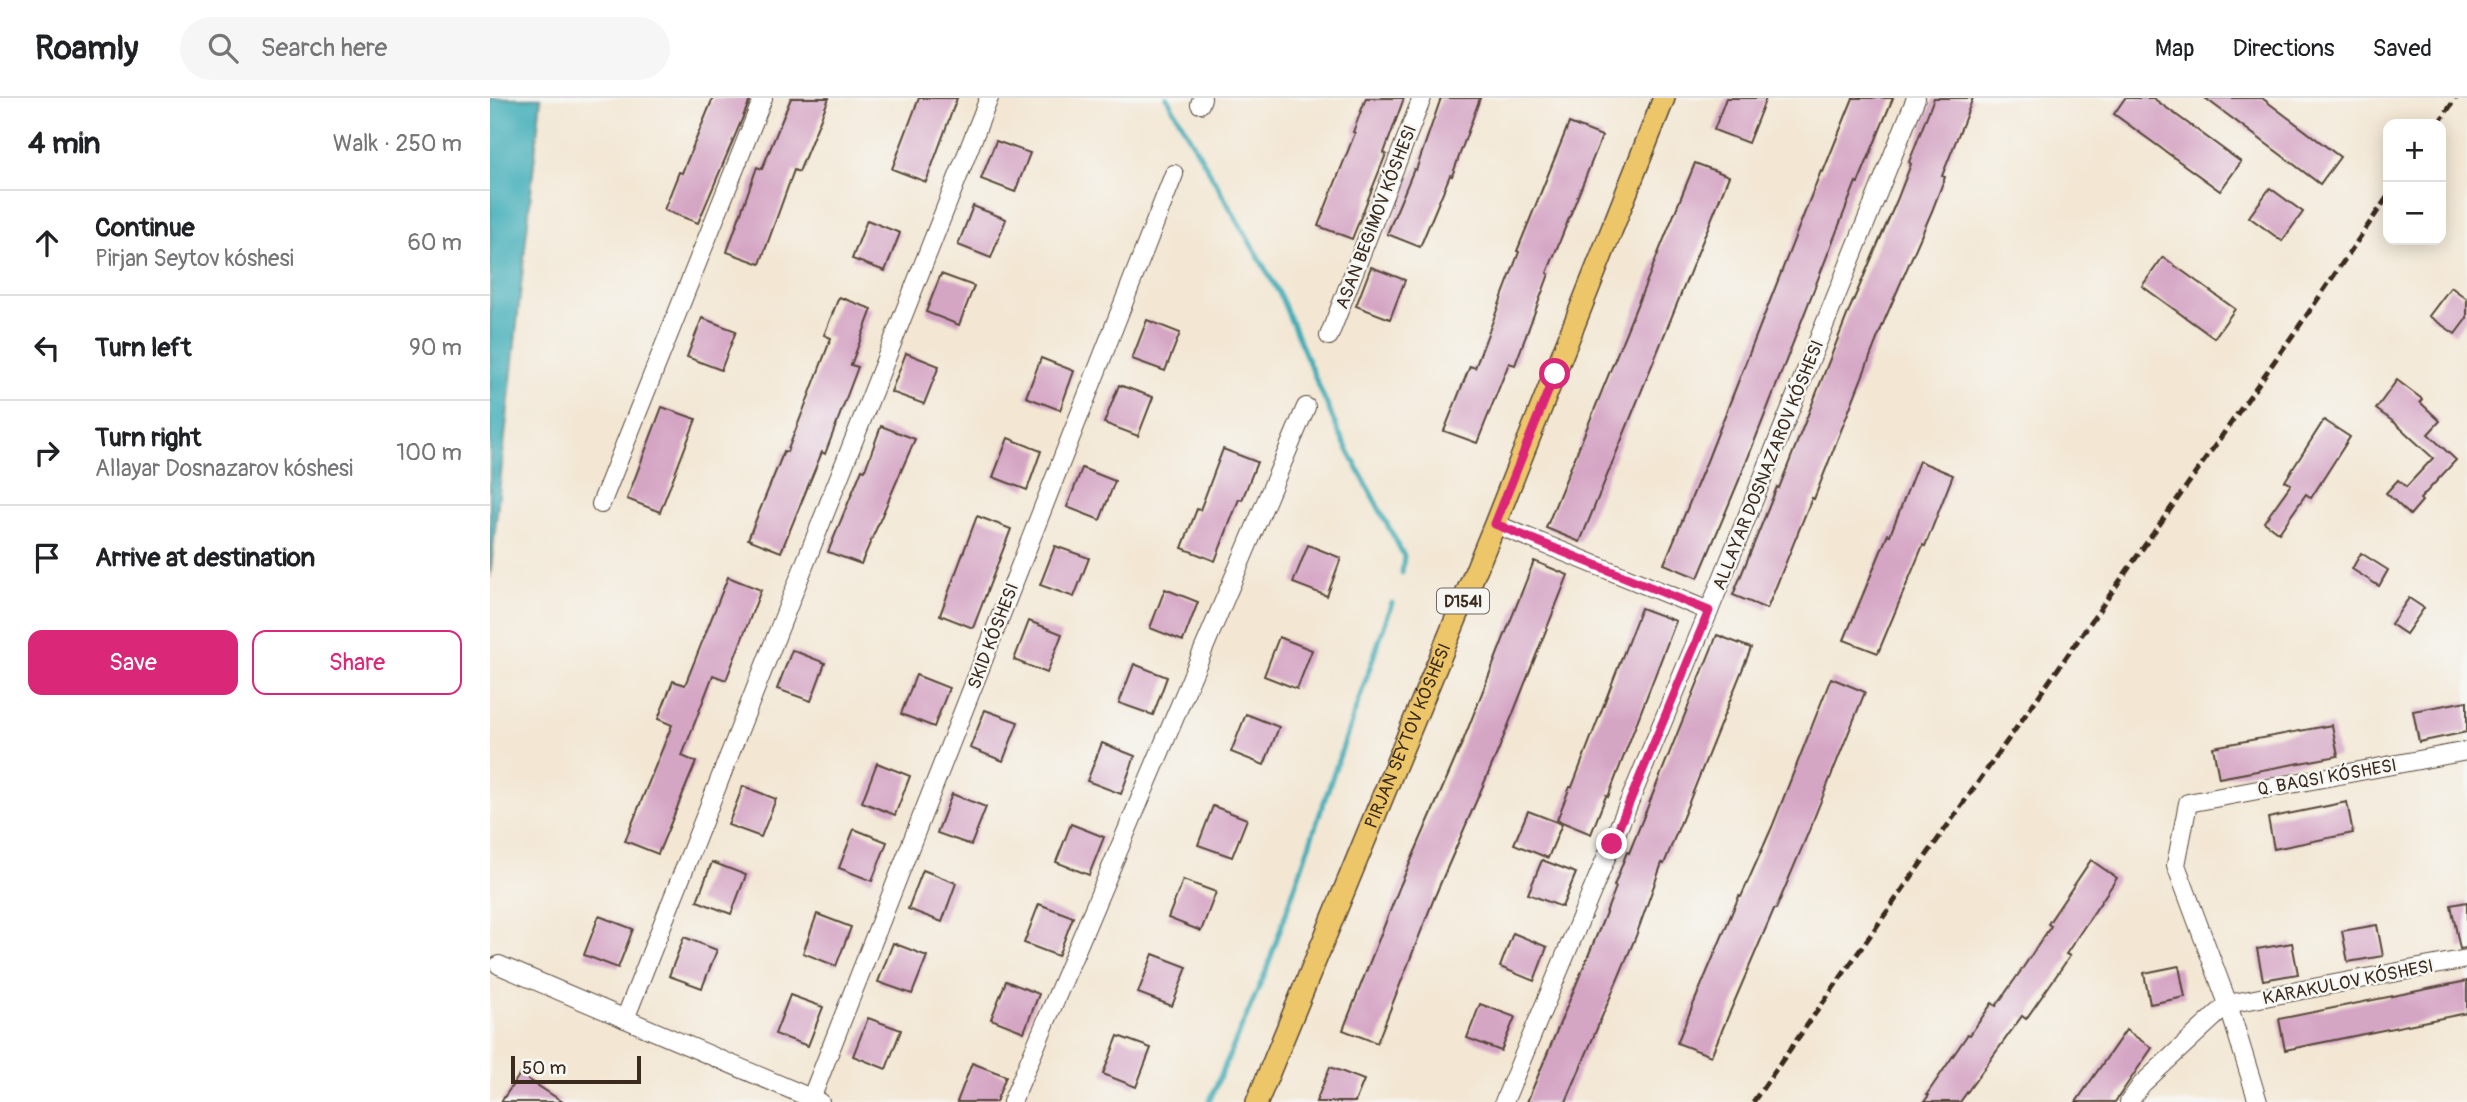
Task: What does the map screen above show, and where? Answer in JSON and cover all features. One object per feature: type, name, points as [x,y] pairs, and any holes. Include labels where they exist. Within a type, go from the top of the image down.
[{"type":"main road","name":"PIRJAN SEYTOV KÓSHESI","points":[[1257,1102],[1495,524],[1664,98]]},
{"type":"street","points":[[601,504],[763,98]]},
{"type":"street","points":[[625,1019],[989,98]]},
{"type":"street","name":"ASAN BEGIMOV KÓSHESI","points":[[1329,336],[1422,98]]},
{"type":"street","name":"ALLAYAR DOSNAZAROV KÓSHESI","points":[[1504,1102],[1709,611],[1916,98]]},
{"type":"street","name":"SKID KÓSHESI","points":[[499,965],[816,1100],[1174,174]]},
{"type":"street","points":[[1012,1102],[1306,407]]},
{"type":"street","points":[[1495,524],[1709,611]]},
{"type":"street","points":[[2258,1102],[2228,1004],[2176,865],[2188,803],[2467,751]]},
{"type":"street","name":"KARAKULOV KÓSHESI","points":[[2228,1004],[2467,959]]},
{"type":"street","points":[[2129,1102],[2142,1084],[2228,1004]]},
{"type":"water","points":[[490,98],[541,98],[490,578]]},
{"type":"building","points":[[713,98],[751,98],[698,223],[664,210]]},
{"type":"building","points":[[791,98],[829,98],[799,172],[794,170],[760,264],[727,252],[757,167],[762,169]]},
{"type":"building","points":[[919,98],[957,98],[926,182],[892,169]]},
{"type":"building","points":[[1366,98],[1404,98],[1384,153],[1386,154],[1352,239],[1318,226]]},
{"type":"building","points":[[1441,98],[1480,98],[1452,176],[1450,175],[1420,247],[1387,234],[1414,169],[1416,170]]},
{"type":"building","points":[[1726,98],[1766,98],[1748,143],[1714,130]]},
{"type":"building","points":[[1853,98],[1893,98],[1858,183],[1856,182],[1698,578],[1664,564],[1821,171],[1823,172]]},
{"type":"building","points":[[1934,98],[1973,98],[1942,176],[1945,177],[1932,211],[1767,609],[1733,595],[1897,200]]},
{"type":"building","points":[[2125,98],[2153,98],[2241,162],[2220,191],[2114,114]]},
{"type":"building","points":[[2205,98],[2262,98],[2340,157],[2320,184]]},
{"type":"building","points":[[1569,123],[1602,136],[1547,273],[1549,274],[1515,365],[1509,363],[1477,443],[1444,431],[1470,366],[1475,368],[1519,252],[1517,251]]},
{"type":"building","points":[[996,141],[1030,153],[1015,192],[981,179]]},
{"type":"building","points":[[1695,163],[1729,176],[1580,542],[1546,528]]},
{"type":"building","points":[[2270,188],[2303,212],[2282,241],[2249,217]]},
{"type":"building","points":[[973,206],[1006,219],[991,258],[958,245]]},
{"type":"building","points":[[867,220],[900,233],[885,271],[852,259]]},
{"type":"building","points":[[2163,257],[2235,309],[2214,338],[2142,286]]},
{"type":"building","points":[[1371,267],[1405,280],[1390,319],[1356,306]]},
{"type":"building","points":[[941,274],[974,286],[959,325],[926,312]]},
{"type":"building","points":[[2451,287],[2467,299],[2467,318],[2455,334],[2429,316]]},
{"type":"building","points":[[839,297],[872,309],[851,365],[858,367],[825,454],[822,452],[781,552],[748,539],[784,451],[787,452],[831,338],[824,335]]},
{"type":"building","points":[[702,318],[736,331],[721,370],[687,357]]},
{"type":"building","points":[[1147,320],[1180,333],[1165,371],[1132,359]]},
{"type":"building","points":[[906,353],[939,366],[924,404],[891,392]]},
{"type":"building","points":[[1041,358],[1074,371],[1060,410],[1026,397]]},
{"type":"building","points":[[2397,380],[2422,399],[2420,402],[2440,421],[2428,434],[2456,460],[2420,499],[2422,501],[2410,515],[2386,493],[2398,480],[2406,487],[2433,458],[2376,409]]},
{"type":"building","points":[[1119,385],[1153,397],[1138,436],[1104,423]]},
{"type":"building","points":[[662,407],[696,419],[660,512],[627,499]]},
{"type":"building","points":[[2324,420],[2350,437],[2311,498],[2306,494],[2279,533],[2264,522],[2291,484],[2285,481]]},
{"type":"building","points":[[881,426],[915,439],[861,564],[828,552],[862,469],[865,470]]},
{"type":"building","points":[[1008,438],[1041,451],[1027,490],[993,477]]},
{"type":"building","points":[[1223,449],[1257,462],[1242,500],[1239,499],[1215,561],[1182,548]]},
{"type":"building","points":[[1919,461],[1953,475],[1878,653],[1844,640]]},
{"type":"building","points":[[1082,468],[1115,481],[1100,520],[1067,507]]},
{"type":"building","points":[[977,516],[1011,529],[973,628],[940,615]]},
{"type":"building","points":[[1308,545],[1341,558],[1327,596],[1293,583]]},
{"type":"building","points":[[1055,546],[1089,558],[1074,597],[1040,585]]},
{"type":"building","points":[[2361,553],[2388,570],[2379,586],[2352,569]]},
{"type":"building","points":[[1534,561],[1568,575],[1377,1043],[1343,1030],[1400,886],[1463,741]]},
{"type":"building","points":[[728,577],[761,590],[726,680],[713,675],[682,756],[696,762],[658,854],[625,841],[672,725],[658,719],[673,681],[685,685]]},
{"type":"building","points":[[1165,589],[1198,602],[1183,641],[1150,628]]},
{"type":"building","points":[[2409,598],[2424,608],[2406,634],[2391,624]]},
{"type":"building","points":[[1641,608],[1676,621],[1591,834],[1557,820]]},
{"type":"building","points":[[1029,621],[1062,634],[1047,673],[1014,660]]},
{"type":"building","points":[[1717,635],[1751,648],[1664,864],[1662,863],[1636,936],[1566,1102],[1527,1102],[1601,925],[1627,852],[1629,853]]},
{"type":"building","points":[[1279,637],[1312,650],[1297,689],[1264,676]]},
{"type":"building","points":[[792,650],[825,663],[811,701],[777,689]]},
{"type":"building","points":[[1134,664],[1167,677],[1153,715],[1119,703]]},
{"type":"building","points":[[916,675],[949,688],[934,727],[901,714]]},
{"type":"building","points":[[1831,678],[1865,692],[1776,909],[1711,1056],[1677,1043],[1739,896],[1741,897],[1772,827]]},
{"type":"building","points":[[2467,701],[2467,732],[2419,742],[2413,711]]},
{"type":"building","points":[[985,710],[1018,722],[1003,761],[970,748]]},
{"type":"building","points":[[1246,714],[1279,727],[1264,765],[1231,752]]},
{"type":"building","points":[[2332,725],[2338,756],[2219,778],[2213,747]]},
{"type":"building","points":[[1102,743],[1135,756],[1121,794],[1087,781]]},
{"type":"building","points":[[877,763],[910,776],[895,815],[862,802]]},
{"type":"building","points":[[743,786],[776,799],[761,837],[728,825]]},
{"type":"building","points":[[952,794],[986,807],[971,845],[937,833]]},
{"type":"building","points":[[2347,802],[2353,833],[2274,849],[2268,818]]},
{"type":"building","points":[[1213,806],[1247,819],[1232,857],[1198,845]]},
{"type":"building","points":[[1528,811],[1562,824],[1548,858],[1514,844]]},
{"type":"building","points":[[1071,824],[1104,837],[1089,875],[1056,862]]},
{"type":"building","points":[[854,829],[887,842],[872,881],[839,868]]},
{"type":"building","points":[[1542,860],[1576,873],[1562,907],[1528,894]]},
{"type":"building","points":[[2091,860],[2117,878],[2066,954],[2070,956],[2026,1019],[2022,1016],[1960,1102],[1924,1102],[1968,1034],[1970,1035],[1992,1003],[1996,1006],[2020,972]]},
{"type":"building","points":[[712,862],[746,875],[731,914],[697,901]]},
{"type":"building","points":[[923,870],[956,883],[942,922],[908,909]]},
{"type":"building","points":[[1183,880],[1216,892],[1201,931],[1168,918]]},
{"type":"building","points":[[2467,902],[2467,948],[2460,949],[2451,905]]},
{"type":"building","points":[[1039,904],[1073,917],[1058,956],[1024,943]]},
{"type":"building","points":[[817,914],[851,927],[836,966],[803,953]]},
{"type":"building","points":[[599,916],[633,929],[618,968],[584,955]]},
{"type":"building","points":[[2377,925],[2383,956],[2348,962],[2342,931]]},
{"type":"building","points":[[1513,933],[1547,947],[1534,981],[1500,967]]},
{"type":"building","points":[[684,937],[717,950],[702,988],[669,976]]},
{"type":"building","points":[[893,943],[927,956],[912,994],[878,982]]},
{"type":"building","points":[[2292,943],[2298,974],[2263,980],[2257,949]]},
{"type":"building","points":[[1153,954],[1187,967],[1172,1006],[1138,993]]},
{"type":"building","points":[[2179,966],[2185,997],[2150,1004],[2144,973]]},
{"type":"building","points":[[1006,981],[1039,994],[1024,1032],[991,1019]]},
{"type":"building","points":[[2467,981],[2467,1013],[2285,1050],[2279,1019]]},
{"type":"building","points":[[790,995],[823,1007],[808,1046],[775,1034]]},
{"type":"building","points":[[1480,1004],[1515,1017],[1501,1051],[1467,1038]]},
{"type":"building","points":[[868,1018],[901,1030],[886,1069],[853,1056]]},
{"type":"building","points":[[2126,1030],[2152,1048],[2115,1102],[2076,1102]]},
{"type":"building","points":[[1118,1036],[1151,1048],[1136,1087],[1103,1074]]},
{"type":"building","points":[[972,1063],[1006,1076],[996,1102],[957,1102]]},
{"type":"building","points":[[1330,1067],[1364,1080],[1355,1102],[1316,1102]]},
{"type":"building","points":[[520,1074],[563,1102],[501,1102]]},
{"type":"waterway","points":[[1167,98],[1279,293],[1339,433],[1404,556],[1402,573]]},
{"type":"waterway","points":[[1209,1102],[1266,971],[1392,603]]},
{"type":"railway","points":[[2441,119],[2456,98]]},
{"type":"railway","points":[[1753,1102],[2383,203]]},
{"type":"route","points":[[1555,374],[1495,524],[1709,611],[1612,844]]}]
